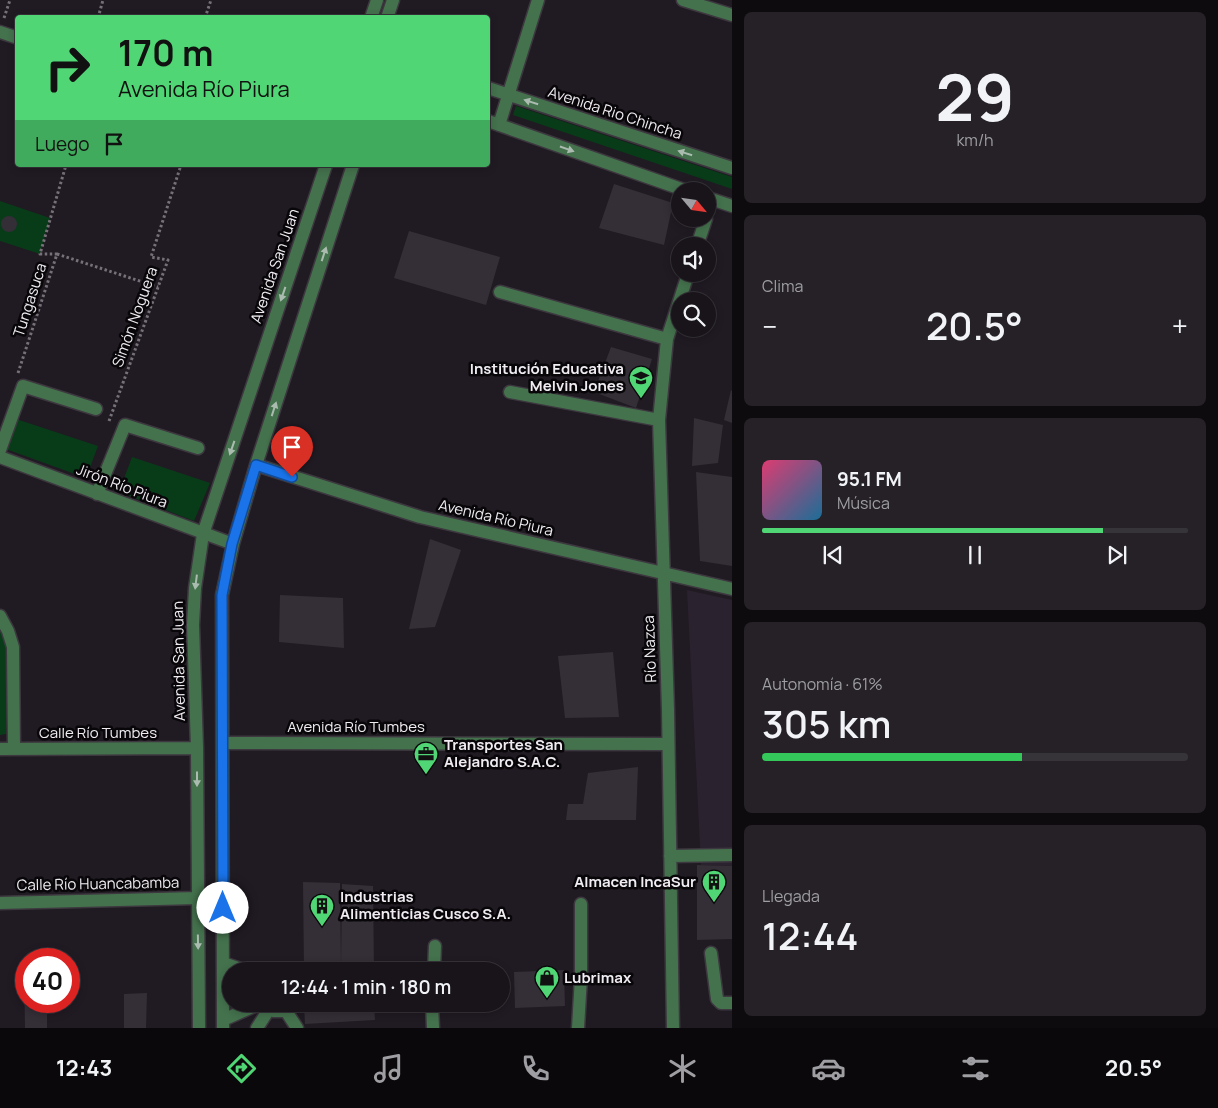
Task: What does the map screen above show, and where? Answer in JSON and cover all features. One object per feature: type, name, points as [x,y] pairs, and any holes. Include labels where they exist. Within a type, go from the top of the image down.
[{"type":"street","points":[[372,15],[377,0]]},
{"type":"street","points":[[388,15],[393,0]]},
{"type":"street","points":[[538,0],[509,95],[493,123],[671,185]]},
{"type":"street","points":[[683,0],[732,15]]},
{"type":"street","points":[[1,28],[15,36]]},
{"type":"street","name":"Avenida Rio Chincha","points":[[490,89],[732,168]]},
{"type":"street","name":"Avenida San Juan","points":[[199,1028],[197,748],[192,625],[202,534],[325,167]]},
{"type":"street","points":[[223,962],[224,743],[222,595],[232,544],[256,465],[352,167]]},
{"type":"street","points":[[716,201],[732,206]]},
{"type":"street","name":"Río Nazca","points":[[673,1028],[668,744],[659,420],[667,339],[685,282]]},
{"type":"street","points":[[500,292],[667,339]]},
{"type":"street","points":[[0,450],[23,386],[96,409]]},
{"type":"street","points":[[510,392],[659,420]]},
{"type":"street","points":[[98,494],[125,425],[198,448]]},
{"type":"street","name":"Jirón Río Piura","points":[[0,457],[232,544]]},
{"type":"street","name":"Avenida Río Piura","points":[[256,465],[420,517],[664,575],[732,589]]},
{"type":"street","points":[[0,616],[8,632],[12,647],[14,749]]},
{"type":"street","name":"Avenida Río Tumbes","points":[[224,743],[668,744]]},
{"type":"street","name":"Calle Río Tumbes","points":[[0,749],[197,748]]},
{"type":"street","points":[[670,856],[732,855]]},
{"type":"street","name":"Calle Río Huancabamba","points":[[0,903],[197,898]]},
{"type":"street","points":[[578,1028],[582,977],[581,904]]},
{"type":"street","points":[[434,962],[435,946]]},
{"type":"street","points":[[711,954],[717,999],[720,1003],[732,1003]]},
{"type":"street","points":[[223,1024],[258,1012]]},
{"type":"street","points":[[257,1028],[267,1012]]},
{"type":"street","points":[[275,1012],[297,1028]]},
{"type":"street","points":[[432,1012],[433,1028]]},
{"type":"path","points":[[1,28],[10,0]]},
{"type":"path","points":[[99,15],[103,0]]},
{"type":"path","points":[[206,15],[211,0]]},
{"type":"path","name":"Tungasuca","points":[[15,381],[57,254],[40,254],[65,167]]},
{"type":"path","name":"Simón Noguera","points":[[108,425],[168,260],[151,257],[180,167]]},
{"type":"path","points":[[57,254],[158,287]]},
{"type":"shaded area","points":[[687,590],[732,600],[732,866],[701,865]]},
{"type":"green space","points":[[516,106],[732,177],[732,189],[716,182],[513,115]]},
{"type":"green space","points":[[0,201],[50,218],[40,254],[0,241]]},
{"type":"green space","points":[[13,418],[98,446],[86,478],[3,448]]},
{"type":"green space","points":[[132,457],[210,483],[194,521],[119,492]]},
{"type":"green space","points":[[0,631],[5,642],[9,681],[6,734],[0,735]]},
{"type":"building","points":[[614,184],[671,202],[671,212],[664,245],[599,228]]},
{"type":"building","points":[[9,216],[15,218],[17,224],[15,230],[9,232],[3,230],[1,224],[3,218]]},
{"type":"building","points":[[409,231],[500,257],[486,305],[394,278]]},
{"type":"building","points":[[611,347],[652,359],[636,408],[594,392]]},
{"type":"building","points":[[732,391],[732,423],[724,420]]},
{"type":"building","points":[[694,418],[723,425],[718,463],[692,466]]},
{"type":"building","points":[[696,472],[732,477],[732,566],[700,561]]},
{"type":"building","points":[[430,539],[461,550],[435,627],[409,629]]},
{"type":"building","points":[[280,595],[343,598],[344,648],[279,642]]},
{"type":"building","points":[[613,652],[619,717],[565,718],[558,656]]},
{"type":"building","points":[[638,767],[636,820],[566,820],[568,804],[583,804],[588,773]]},
{"type":"building","name":"Almacen IncaSur","points":[[697,865],[732,866],[732,939],[697,940]]},
{"type":"building","points":[[303,882],[340,883],[341,962],[304,962]]},
{"type":"building","points":[[342,884],[373,886],[374,962],[341,962]]},
{"type":"building","points":[[564,970],[565,1006],[515,1008],[514,972]]},
{"type":"building","points":[[147,993],[146,1028],[124,1028],[124,994]]},
{"type":"building","points":[[304,1012],[374,1012],[375,1020],[305,1024]]},
{"type":"building","points":[[25,1013],[47,1013],[47,1028],[25,1028]]},
{"type":"place","name":"Institución Educativa Melvin Jones","points":[[641,399]]},
{"type":"place","name":"Transportes San Alejandro S.A.C.","points":[[426,775]]},
{"type":"place","name":"Almacen IncaSur","points":[[714,903]]},
{"type":"place","name":"Industrias Alimenticias Cusco S.A.","points":[[322,927]]},
{"type":"place","name":"Lubrimax","points":[[547,999]]},
{"type":"route","points":[[223,908],[224,743],[222,595],[232,544],[256,465],[292,477]]}]
